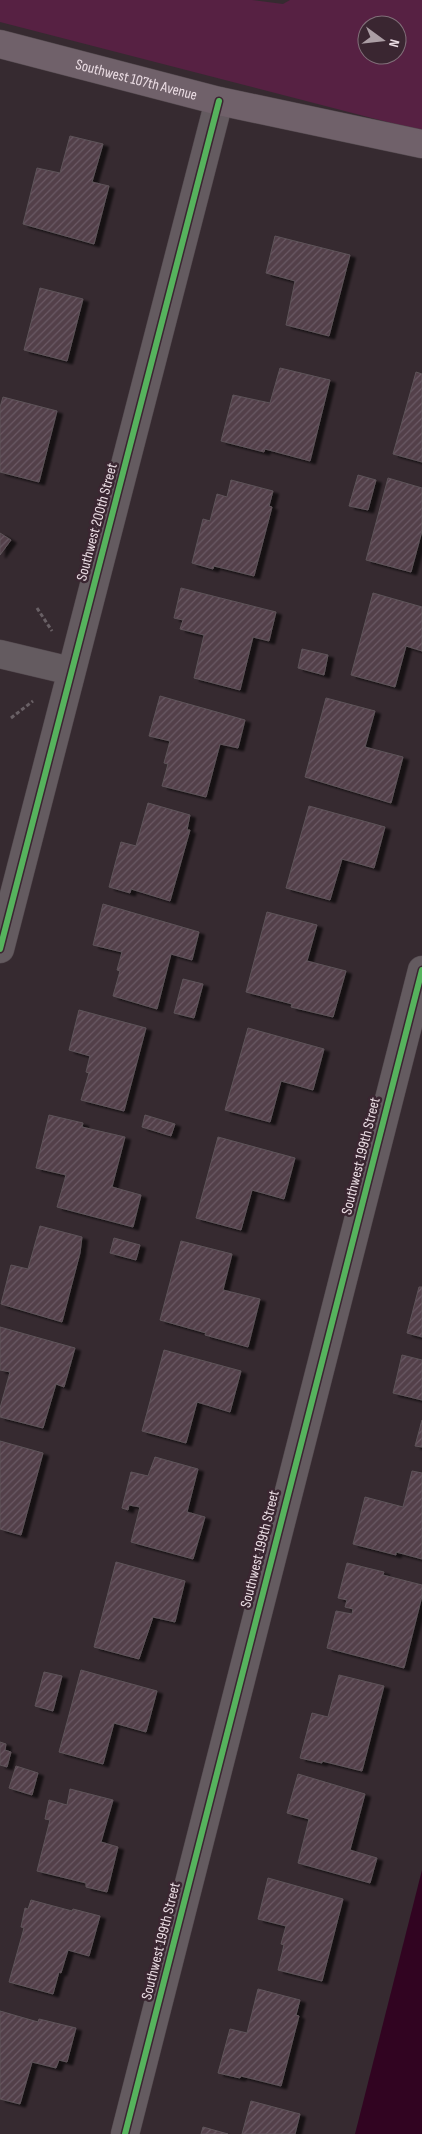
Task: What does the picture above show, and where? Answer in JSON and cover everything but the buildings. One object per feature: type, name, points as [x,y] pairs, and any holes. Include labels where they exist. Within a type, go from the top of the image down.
[{"type":"main road","name":"Southwest 107th Avenue","points":[[0,44],[219,101],[422,144]]},
{"type":"street","name":"Southwest 200th Street","points":[[0,950],[219,101]]},
{"type":"street","points":[[0,654],[71,671]]},
{"type":"street","name":"Southwest 199th Street","points":[[125,2134],[422,970]]},
{"type":"path","points":[[37,608],[52,630]]},
{"type":"path","points":[[11,718],[34,700]]},
{"type":"shaded area","points":[[0,0],[252,0],[283,4],[290,0],[422,0],[422,131],[0,22]]},
{"type":"shaded area","points":[[422,1870],[422,2134],[355,2134]]},
{"type":"cycle path","points":[[0,949],[219,101]]},
{"type":"cycle path","points":[[125,2134],[422,970]]}]
